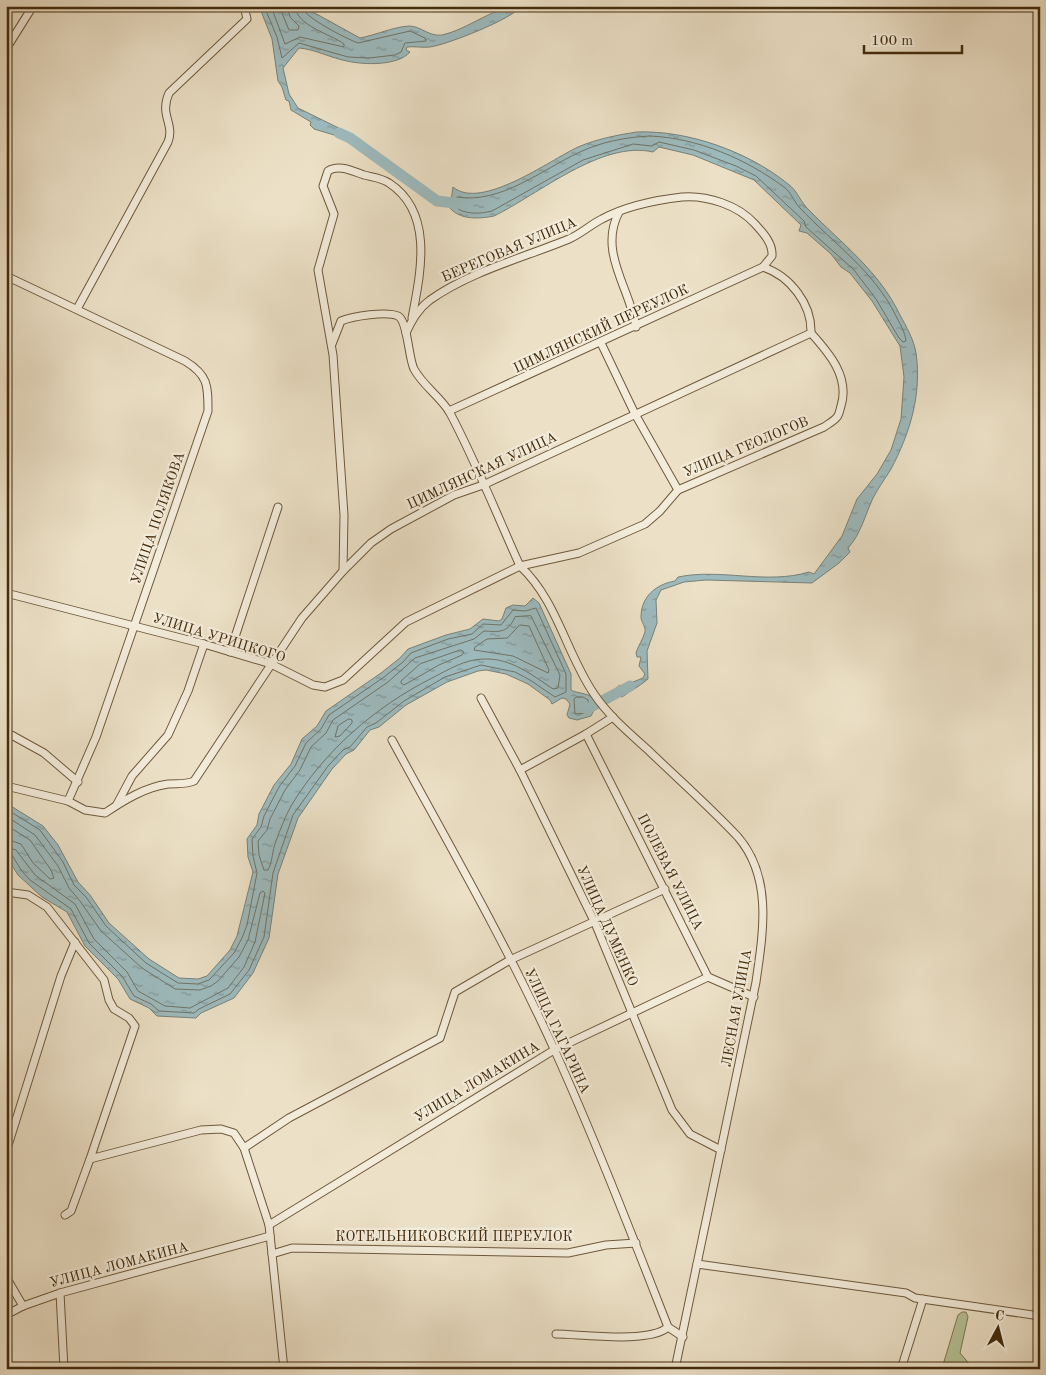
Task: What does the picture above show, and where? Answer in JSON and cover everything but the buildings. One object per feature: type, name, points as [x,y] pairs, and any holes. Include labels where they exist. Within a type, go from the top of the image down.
[{"type":"street","points":[[6,49],[33,6]]},
{"type":"street","points":[[77,309],[168,142],[171,130],[164,106],[169,93],[247,19],[244,6]]},
{"type":"street","points":[[342,571],[344,515],[332,344],[318,270],[332,224],[332,206],[323,186],[328,171],[332,168],[344,168],[389,183],[406,200],[413,212],[421,242],[422,257],[412,319]]},
{"type":"street","name":"БЕРЕГОВАЯ УЛИЦА","points":[[406,333],[412,319],[428,302],[467,279],[572,238],[601,220],[619,212],[683,197],[698,197],[728,206],[753,222],[769,242],[772,256],[763,267]]},
{"type":"street","points":[[619,212],[612,227],[614,254],[620,282],[633,310],[636,327]]},
{"type":"street","points":[[763,267],[776,272],[791,284],[805,305],[811,321],[811,333]]},
{"type":"street","name":"ЦИМЛЯНСКИЙ ПЕРЕУЛОК","points":[[449,412],[763,267]]},
{"type":"street","name":"УЛИЦА ПОЛЯКОВА","points":[[6,276],[197,368],[202,373],[207,388],[208,411],[96,737],[78,782],[68,801]]},
{"type":"street","points":[[332,344],[341,321],[349,318],[388,314],[398,316],[403,320],[410,359],[415,371],[449,412],[520,566]]},
{"type":"street","name":"ЦИМЛЯНСКАЯ УЛИЦА","points":[[68,801],[99,814],[105,814],[117,804],[144,790],[168,784],[194,781],[302,618],[342,571],[371,543],[391,529],[454,495],[483,485],[811,333]]},
{"type":"street","name":"УЛИЦА ГЕОЛОГОВ","points":[[520,566],[579,553],[646,524],[678,490],[824,427],[838,417],[843,400],[842,382],[838,367],[811,333]]},
{"type":"street","points":[[601,343],[635,414],[678,490]]},
{"type":"street","points":[[230,652],[278,507]]},
{"type":"street","name":"УЛИЦА УРИЦКОГО","points":[[6,593],[134,625],[271,664],[318,687],[335,685],[406,622],[520,566]]},
{"type":"street","name":"ЛЕСНАЯ УЛИЦА","points":[[520,566],[544,594],[573,658],[594,694],[613,717],[743,843],[752,858],[761,883],[762,934],[754,997],[675,1369]]},
{"type":"street","points":[[117,804],[132,776],[168,735],[188,691],[204,644]]},
{"type":"street","name":"УЛИЦА ДУМЕНКО","points":[[481,698],[520,770],[595,923],[672,1110],[690,1134],[721,1150]]},
{"type":"street","points":[[520,770],[613,717]]},
{"type":"street","points":[[6,732],[44,753],[78,782]]},
{"type":"street","name":"ПОЛЕВАЯ УЛИЦА","points":[[586,734],[708,977]]},
{"type":"street","name":"УЛИЦА ГАГАРИНА","points":[[392,740],[510,960],[554,1050],[636,1244],[668,1328]]},
{"type":"street","points":[[6,786],[68,801]]},
{"type":"street","points":[[244,1148],[289,1118],[440,1038],[455,992],[510,960],[595,923],[665,889]]},
{"type":"street","points":[[6,892],[28,895],[47,907],[104,980],[109,1000],[114,1009],[130,1018],[134,1026],[90,1159],[71,1211],[65,1215]]},
{"type":"street","points":[[6,1152],[61,976],[75,942]]},
{"type":"street","points":[[708,977],[754,997]]},
{"type":"street","name":"УЛИЦА ЛОМАКИНА","points":[[269,1225],[554,1050],[708,977]]},
{"type":"street","points":[[90,1159],[201,1130],[221,1129],[234,1133],[244,1148],[269,1225],[284,1369]]},
{"type":"street","name":"УЛИЦА ЛОМАКИНА","points":[[6,1315],[23,1306],[60,1293],[270,1236]]},
{"type":"street","name":"КОТЕЛЬНИКОВСКИЙ ПЕРЕУЛОК","points":[[272,1254],[292,1248],[568,1253],[606,1245],[636,1244]]},
{"type":"street","points":[[697,1264],[906,1293],[923,1299],[1040,1316]]},
{"type":"street","points":[[6,1277],[23,1306]]},
{"type":"street","points":[[60,1293],[64,1369]]},
{"type":"street","points":[[901,1369],[923,1299]]},
{"type":"street","points":[[556,1334],[636,1336],[656,1333],[668,1328],[683,1338]]},
{"type":"green space","points":[[966,1312],[968,1317],[960,1353],[972,1367],[980,1369],[945,1369],[943,1365],[958,1315]]},
{"type":"water","points":[[259,6],[302,6],[360,38],[409,26],[442,35],[501,10],[521,6],[494,24],[450,41],[430,47],[407,47],[406,50],[410,52],[405,57],[389,62],[371,64],[341,60],[299,48],[283,68],[289,94],[298,108],[355,136],[351,140],[314,129],[310,125],[311,122],[291,110],[289,101],[286,100],[278,81],[272,39]]},
{"type":"water","points":[[637,132],[677,135],[717,145],[755,162],[791,187],[806,207],[871,271],[891,299],[914,343],[917,383],[913,413],[904,441],[891,469],[873,498],[860,531],[848,548],[850,552],[839,563],[812,583],[706,580],[684,582],[661,590],[656,600],[657,623],[647,651],[648,679],[622,697],[616,693],[616,688],[620,685],[623,688],[643,678],[645,674],[639,666],[641,657],[637,657],[636,653],[645,632],[641,619],[644,603],[656,588],[675,581],[678,577],[694,575],[776,577],[793,576],[809,572],[814,574],[842,536],[857,499],[877,474],[891,450],[901,419],[904,377],[900,346],[872,301],[850,273],[841,267],[831,254],[807,233],[799,231],[801,225],[754,180],[693,155],[659,147],[653,152],[633,150],[613,154],[571,171],[494,216],[482,218],[464,217],[450,208],[453,187],[465,193],[480,193],[497,188],[534,172],[578,147],[607,138]]},
{"type":"water","points":[[533,598],[539,603],[571,674],[571,690],[593,698],[595,702],[595,708],[591,716],[577,720],[569,718],[567,715],[570,704],[566,699],[562,698],[552,704],[550,700],[528,684],[506,674],[486,670],[447,682],[406,705],[379,727],[370,730],[354,750],[346,754],[332,769],[298,818],[278,874],[269,938],[253,973],[234,998],[201,1013],[196,1018],[157,1016],[149,1008],[130,999],[118,979],[85,946],[67,912],[42,897],[18,875],[6,856],[6,803],[43,826],[58,845],[78,882],[90,895],[109,923],[149,959],[179,978],[198,979],[207,976],[230,950],[237,936],[253,872],[248,857],[247,839],[257,825],[259,814],[274,785],[291,764],[302,739],[317,726],[326,711],[381,673],[408,649],[446,635],[470,629],[483,619],[499,621],[502,619],[506,608],[513,605],[525,606]]},
{"type":"waterway","points":[[339,133],[350,138],[437,201],[464,204]]},
{"type":"waterway","points":[[583,707],[587,709],[630,686]]}]
